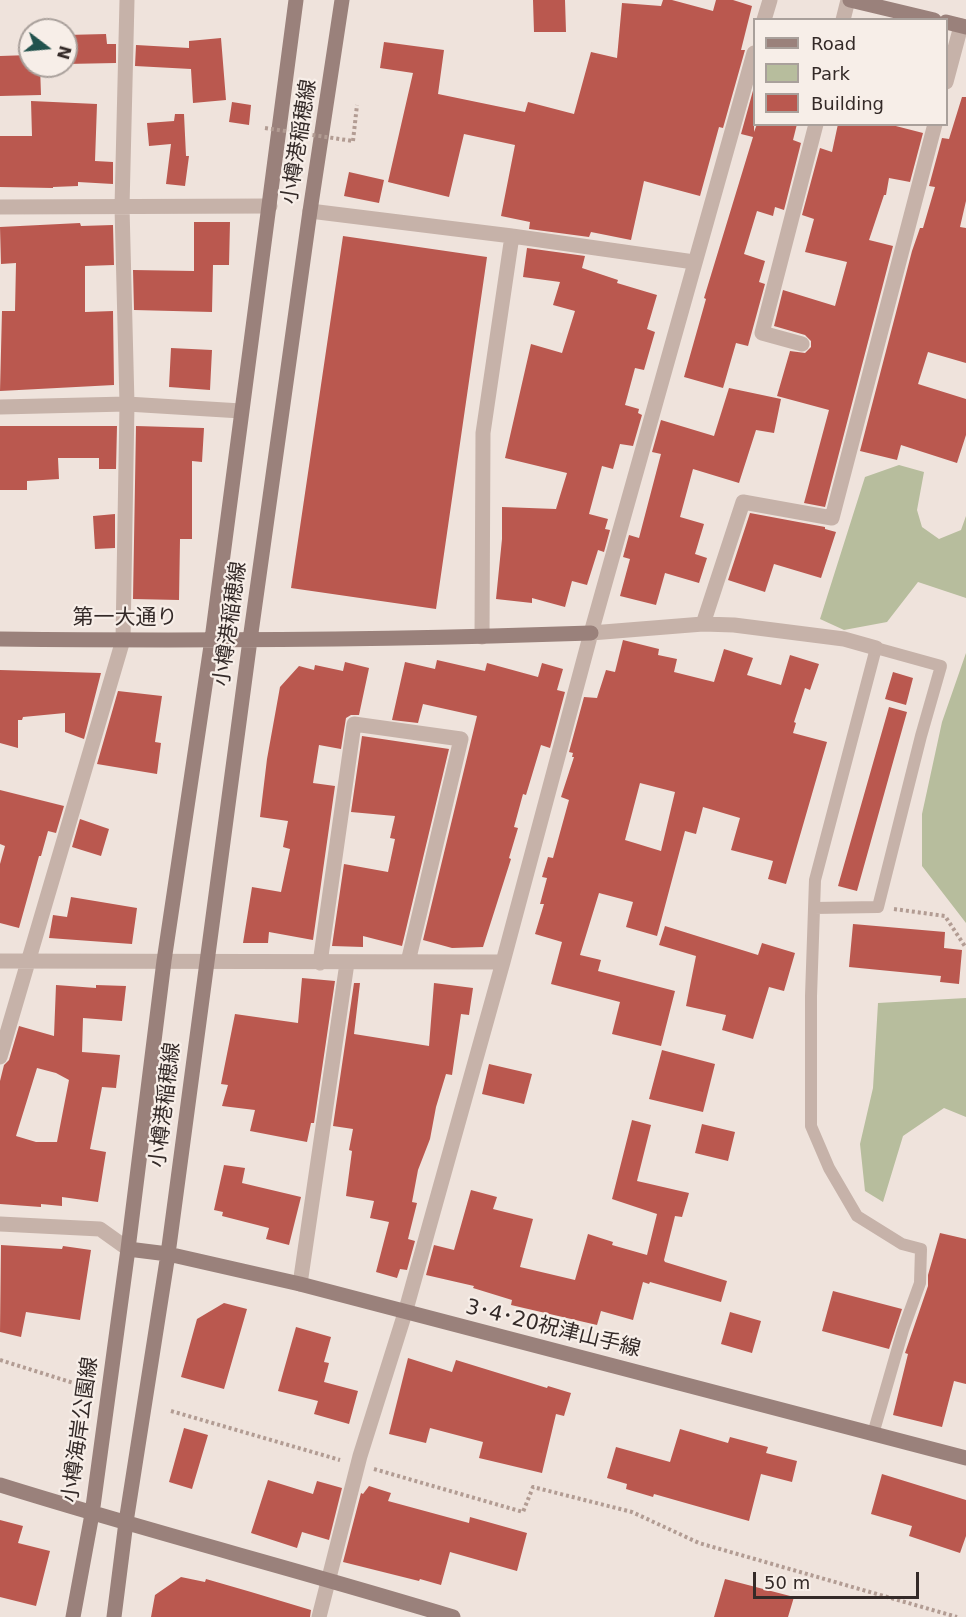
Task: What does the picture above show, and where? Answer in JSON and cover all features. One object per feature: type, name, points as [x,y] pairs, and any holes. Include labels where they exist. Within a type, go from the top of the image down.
[{"type":"main road","name":"小樽港稲穂線","points":[[128,1249],[164,961],[212,639],[296,0]]},
{"type":"main road","name":"小樽港稲穂線","points":[[168,1254],[250,640],[342,0]]},
{"type":"main road","points":[[849,0],[926,18]]},
{"type":"main road","name":"第一大通り","points":[[0,639],[250,640],[591,633]]},
{"type":"main road","name":"3･4･20祝津山手線","points":[[128,1249],[168,1254],[300,1284],[966,1458]]},
{"type":"main road","name":"小樽海岸公園線","points":[[73,1617],[92,1514],[128,1249]]},
{"type":"main road","points":[[114,1617],[126,1522],[168,1254]]},
{"type":"main road","points":[[0,1485],[92,1514],[330,1579],[453,1617]]},
{"type":"street","points":[[0,1057],[123,640],[127,404],[122,207],[127,0]]},
{"type":"street","points":[[765,18],[770,0]]},
{"type":"street","points":[[844,18],[849,0]]},
{"type":"street","points":[[948,72],[958,25]]},
{"type":"street","points":[[319,1617],[358,1465],[405,1312],[503,962],[591,633],[753,56]]},
{"type":"street","points":[[802,344],[762,333],[815,126]]},
{"type":"street","points":[[702,624],[743,502],[832,518],[934,126]]},
{"type":"street","points":[[0,207],[270,206]]},
{"type":"street","points":[[310,211],[512,236],[694,262]]},
{"type":"street","points":[[482,637],[483,433],[512,236]]},
{"type":"street","points":[[0,407],[127,404],[241,411]]},
{"type":"street","points":[[591,633],[702,624],[734,625],[844,639],[876,648]]},
{"type":"street","points":[[320,963],[354,724],[461,739],[408,962]]},
{"type":"street","points":[[0,961],[503,962]]},
{"type":"street","points":[[300,1284],[347,963]]},
{"type":"street","points":[[0,1224],[100,1230],[128,1249]]},
{"type":"lane","points":[[814,908],[878,907],[941,666],[876,648],[815,880],[814,908],[811,996],[811,1126],[829,1168],[857,1216],[902,1244],[921,1249],[920,1282],[903,1330],[873,1434]]},
{"type":"path","points":[[265,128],[353,141],[357,105]]},
{"type":"path","points":[[878,907],[945,916],[966,948]]},
{"type":"path","points":[[0,1360],[80,1384]]},
{"type":"path","points":[[171,1411],[523,1512],[533,1487],[632,1512],[699,1543],[957,1617]]},
{"type":"green space","points":[[899,465],[924,472],[917,510],[922,527],[939,539],[961,530],[966,516],[966,598],[918,582],[887,622],[844,630],[820,619],[865,477]]},
{"type":"green space","points":[[966,653],[966,923],[922,866],[922,814],[942,722]]},
{"type":"green space","points":[[966,998],[966,1117],[944,1108],[903,1136],[883,1202],[865,1191],[860,1144],[873,1088],[878,1003]]},
{"type":"building","points":[[533,0],[565,0],[566,32],[534,32]]},
{"type":"building","points":[[663,0],[672,0],[713,11],[716,0],[733,0],[752,6],[741,50],[745,50],[723,128],[719,127],[700,196],[644,181],[631,240],[591,232],[589,237],[529,229],[530,222],[501,216],[515,145],[464,134],[449,197],[388,182],[413,73],[380,68],[384,42],[444,50],[438,94],[525,112],[528,102],[574,114],[591,52],[617,58],[622,3],[661,6]]},
{"type":"building","points":[[106,34],[107,44],[116,44],[116,63],[78,64],[78,35]]},
{"type":"building","points":[[221,38],[226,100],[193,103],[191,69],[135,66],[136,45],[189,48],[189,41]]},
{"type":"building","points":[[18,55],[18,78],[40,78],[41,95],[0,96],[0,56]]},
{"type":"building","points":[[753,91],[754,132],[756,126],[796,126],[793,140],[801,143],[784,210],[775,207],[773,216],[757,211],[744,254],[765,261],[759,282],[765,284],[748,346],[736,343],[723,388],[684,377],[706,299],[704,298],[753,137],[741,134]]},
{"type":"building","points":[[962,97],[966,97],[966,201],[960,227],[966,228],[966,363],[928,352],[918,384],[966,399],[966,435],[957,463],[901,445],[897,460],[860,451],[912,251],[920,228],[923,228],[935,187],[929,186],[942,138],[949,139]]},
{"type":"building","points":[[31,101],[97,104],[95,161],[113,162],[113,184],[78,182],[78,186],[53,188],[0,187],[0,136],[32,136]]},
{"type":"building","points":[[232,102],[251,105],[249,125],[229,122]]},
{"type":"building","points":[[175,114],[184,114],[186,156],[189,156],[185,186],[166,184],[171,144],[149,146],[147,123],[174,121]]},
{"type":"building","points":[[838,126],[896,126],[923,133],[910,182],[889,178],[886,195],[884,195],[869,240],[893,246],[825,507],[804,503],[829,410],[777,396],[790,351],[805,353],[811,347],[811,341],[805,335],[774,326],[783,290],[835,306],[847,262],[805,252],[814,219],[802,215],[820,148],[832,152]]},
{"type":"building","points":[[349,172],[384,180],[379,203],[344,196]]},
{"type":"building","points":[[194,222],[230,222],[229,265],[213,265],[212,312],[134,310],[133,270],[194,271]]},
{"type":"building","points":[[80,223],[81,226],[113,225],[114,265],[85,266],[85,312],[113,311],[114,385],[0,391],[2,311],[15,311],[16,263],[1,264],[0,227]]},
{"type":"building","points":[[343,236],[487,257],[436,609],[291,588]]},
{"type":"building","points":[[527,248],[585,256],[582,268],[618,280],[617,283],[657,295],[647,329],[655,332],[644,370],[635,368],[625,405],[639,409],[638,413],[642,415],[633,446],[620,444],[613,469],[602,466],[589,514],[608,519],[605,529],[610,530],[604,552],[598,550],[587,585],[572,581],[565,607],[532,598],[532,603],[496,599],[502,539],[502,507],[556,509],[567,473],[505,458],[531,344],[562,353],[575,311],[553,305],[560,282],[523,277]]},
{"type":"building","points":[[171,348],[212,350],[210,390],[169,387]]},
{"type":"building","points":[[729,388],[781,399],[774,433],[756,430],[739,483],[693,469],[680,517],[704,524],[695,554],[707,558],[699,583],[665,573],[656,605],[620,596],[630,559],[623,557],[629,535],[639,538],[661,454],[652,452],[661,420],[714,436]]},
{"type":"building","points":[[0,426],[117,426],[116,469],[99,469],[99,458],[58,458],[59,479],[27,481],[27,490],[0,490]]},
{"type":"building","points":[[136,426],[204,428],[202,462],[192,461],[192,539],[180,539],[179,600],[133,599]]},
{"type":"building","points":[[750,513],[825,527],[825,529],[836,532],[821,578],[774,564],[765,592],[728,580]]},
{"type":"building","points":[[115,514],[115,548],[95,549],[93,516]]},
{"type":"building","points":[[623,640],[659,649],[658,655],[677,659],[674,672],[714,682],[724,649],[753,658],[747,675],[781,685],[790,655],[819,664],[810,690],[805,688],[794,722],[796,723],[793,733],[827,742],[786,884],[768,879],[773,861],[731,850],[740,818],[703,807],[696,834],[685,831],[657,936],[626,927],[633,902],[599,893],[580,955],[601,960],[598,971],[675,991],[661,1046],[612,1034],[620,1002],[551,984],[562,942],[535,934],[544,904],[540,904],[547,878],[542,877],[548,857],[553,858],[569,800],[561,797],[574,757],[572,757],[573,753],[569,752],[584,697],[597,698],[606,670],[615,672]],"holes":[[[640,783],[675,792],[661,851],[625,840]]]},
{"type":"building","points":[[437,660],[485,671],[487,663],[538,677],[542,663],[563,669],[557,690],[565,692],[550,748],[541,745],[526,795],[523,794],[514,827],[518,828],[509,858],[511,859],[483,947],[452,948],[423,940],[477,716],[423,704],[418,723],[392,720],[405,662],[435,669]]},
{"type":"building","points":[[345,662],[369,668],[359,715],[346,718],[341,749],[319,745],[313,783],[335,786],[313,940],[269,932],[268,943],[243,943],[252,887],[281,892],[290,849],[283,847],[288,821],[260,817],[267,759],[280,687],[299,666],[314,670],[315,665],[343,671]]},
{"type":"building","points":[[0,670],[101,673],[84,739],[65,732],[65,713],[23,717],[22,720],[18,720],[18,748],[0,743]]},
{"type":"building","points":[[893,672],[913,678],[906,705],[885,699]]},
{"type":"building","points":[[118,691],[162,696],[155,742],[161,743],[157,774],[97,764]]},
{"type":"building","points":[[889,707],[907,712],[857,891],[838,886]]},
{"type":"building","points":[[362,736],[449,749],[402,946],[363,936],[363,947],[332,946],[344,864],[388,872],[395,839],[390,838],[395,816],[351,812]]},
{"type":"building","points":[[0,790],[64,806],[56,833],[48,831],[19,928],[0,923],[0,864],[5,846],[0,844]]},
{"type":"building","points":[[80,819],[109,829],[101,856],[72,847]]},
{"type":"building","points":[[71,897],[137,908],[132,944],[49,938],[53,915],[67,917]]},
{"type":"building","points":[[853,924],[945,932],[944,948],[962,950],[959,984],[940,982],[941,976],[849,967]]},
{"type":"building","points":[[665,926],[758,955],[762,943],[795,953],[784,991],[769,987],[753,1039],[722,1030],[726,1015],[686,1006],[696,956],[659,945]]},
{"type":"building","points":[[302,978],[335,981],[314,1123],[311,1123],[307,1142],[250,1131],[255,1110],[222,1106],[228,1085],[221,1084],[235,1014],[298,1023]]},
{"type":"building","points":[[354,983],[360,983],[354,1034],[429,1046],[434,983],[473,988],[469,1015],[461,1014],[452,1075],[446,1074],[436,1107],[430,1139],[418,1170],[412,1202],[417,1203],[408,1239],[415,1241],[407,1270],[400,1269],[397,1278],[376,1272],[389,1222],[370,1218],[374,1201],[346,1196],[353,1129],[333,1126]]},
{"type":"building","points":[[56,985],[96,988],[96,985],[126,986],[122,1021],[83,1018],[82,1052],[120,1055],[116,1088],[102,1087],[90,1149],[106,1152],[98,1202],[62,1197],[62,1206],[0,1204],[0,1081],[4,1065],[9,1060],[19,1026],[54,1036]],"holes":[[[37,1068],[56,1073],[69,1080],[57,1142],[36,1142],[16,1136]]]},
{"type":"building","points":[[662,1050],[715,1064],[703,1112],[649,1099]]},
{"type":"building","points":[[489,1064],[532,1074],[524,1104],[482,1094]]},
{"type":"building","points":[[632,1120],[651,1125],[637,1181],[689,1193],[682,1217],[675,1216],[664,1260],[727,1281],[721,1302],[643,1282],[633,1320],[601,1311],[597,1325],[511,1305],[512,1300],[473,1288],[474,1286],[426,1275],[434,1245],[454,1250],[471,1190],[497,1197],[493,1209],[533,1219],[520,1267],[575,1280],[588,1234],[613,1242],[612,1245],[647,1255],[657,1214],[612,1199]]},
{"type":"building","points":[[702,1124],[735,1132],[728,1161],[695,1153]]},
{"type":"building","points":[[224,1165],[245,1168],[242,1183],[301,1197],[289,1245],[266,1239],[269,1228],[222,1216],[223,1212],[214,1210]]},
{"type":"building","points":[[940,1233],[966,1239],[966,1384],[954,1381],[942,1427],[893,1415],[908,1354],[905,1353],[928,1286],[928,1275]]},
{"type":"building","points":[[1,1245],[62,1249],[63,1246],[91,1250],[80,1320],[26,1312],[21,1337],[0,1332]]},
{"type":"building","points":[[833,1291],[902,1309],[889,1349],[822,1331]]},
{"type":"building","points":[[224,1303],[247,1309],[224,1389],[181,1377],[197,1319]]},
{"type":"building","points":[[730,1312],[761,1321],[752,1353],[721,1344]]},
{"type":"building","points":[[296,1327],[331,1337],[324,1362],[329,1363],[324,1382],[358,1391],[349,1424],[314,1414],[318,1401],[278,1391]]},
{"type":"building","points":[[408,1358],[452,1372],[456,1360],[547,1388],[548,1386],[571,1393],[564,1416],[556,1414],[542,1473],[479,1458],[483,1442],[430,1428],[426,1443],[389,1434]]},
{"type":"building","points":[[184,1428],[208,1435],[192,1489],[169,1482]]},
{"type":"building","points":[[680,1429],[728,1443],[730,1437],[768,1447],[766,1453],[797,1461],[792,1482],[761,1474],[749,1521],[654,1494],[653,1497],[626,1489],[627,1484],[607,1478],[616,1447],[670,1462]]},
{"type":"building","points":[[882,1474],[966,1500],[966,1536],[960,1553],[909,1536],[912,1526],[871,1514]]},
{"type":"building","points":[[268,1480],[313,1494],[317,1481],[342,1488],[329,1540],[302,1532],[297,1548],[251,1533]]},
{"type":"building","points":[[369,1486],[391,1493],[388,1501],[469,1523],[470,1517],[527,1533],[517,1571],[450,1552],[441,1585],[343,1562],[361,1493],[363,1494]]},
{"type":"building","points":[[0,1520],[23,1526],[18,1543],[50,1551],[36,1606],[0,1597]]},
{"type":"building","points":[[181,1577],[205,1582],[206,1579],[311,1610],[310,1617],[151,1617],[155,1595]]},
{"type":"building","points":[[725,1579],[794,1597],[788,1617],[714,1617]]}]
